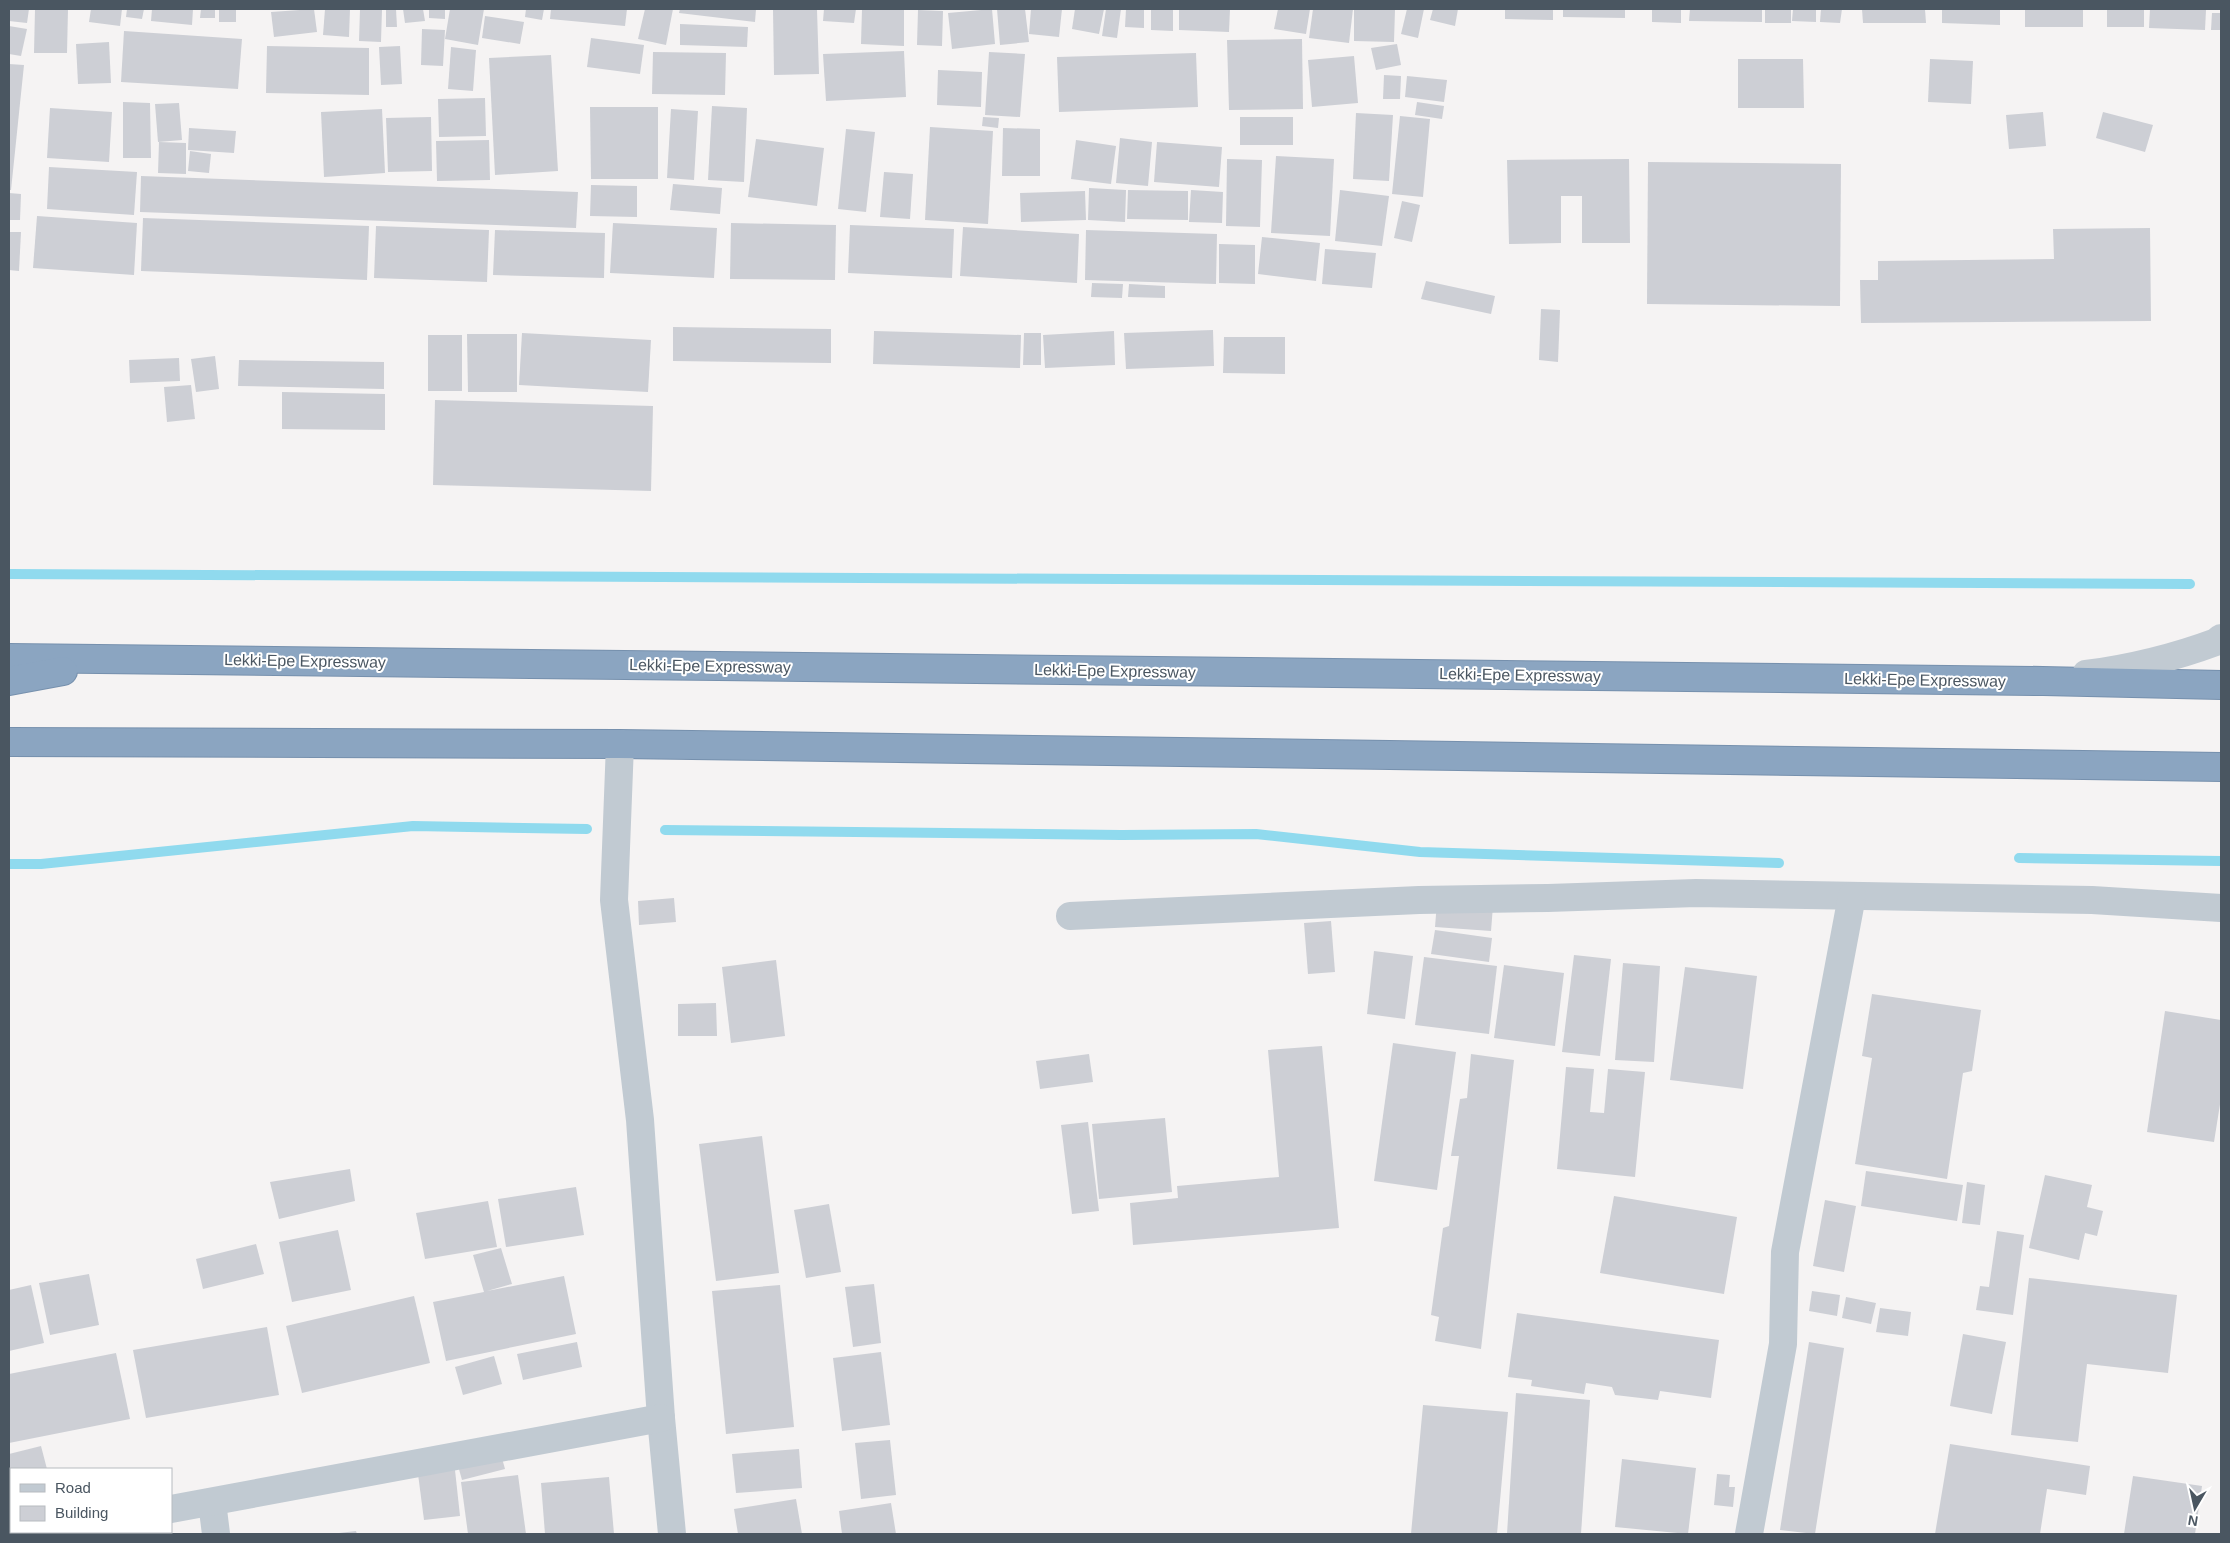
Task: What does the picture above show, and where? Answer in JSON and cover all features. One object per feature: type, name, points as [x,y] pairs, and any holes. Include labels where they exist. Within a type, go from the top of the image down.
[{"type":"highway","name":"Lekki-Epe Expressway","points":[[9,658],[2042,681],[2221,685]]},
{"type":"highway","points":[[9,681],[124,659]]},
{"type":"highway","points":[[9,742],[620,744],[2221,767]]},
{"type":"street","points":[[2042,681],[2128,668],[2174,657],[2216,642],[2221,638]]},
{"type":"street","points":[[620,744],[614,900],[640,1120],[661,1418],[672,1534]]},
{"type":"street","points":[[1070,916],[1419,900],[1696,893],[2092,900],[2221,908]]},
{"type":"street","points":[[1749,1534],[1783,1344],[1785,1252],[1852,896]]},
{"type":"street","points":[[172,1509],[661,1418]]},
{"type":"street","points":[[212,1502],[216,1534]]},
{"type":"building","points":[[9,9],[29,9],[27,23],[9,21]]},
{"type":"building","points":[[35,9],[68,9],[67,53],[34,53]]},
{"type":"building","points":[[91,9],[122,9],[120,26],[89,22]]},
{"type":"building","points":[[127,9],[144,9],[142,19],[126,17]]},
{"type":"building","points":[[152,9],[193,9],[192,25],[151,21]]},
{"type":"building","points":[[201,9],[215,9],[215,18],[200,18]]},
{"type":"building","points":[[219,9],[236,9],[236,22],[219,22]]},
{"type":"building","points":[[314,9],[317,32],[274,37],[271,12]]},
{"type":"building","points":[[325,9],[350,9],[349,37],[323,35]]},
{"type":"building","points":[[360,9],[382,9],[381,42],[359,41]]},
{"type":"building","points":[[386,9],[396,9],[397,27],[386,27]]},
{"type":"building","points":[[403,9],[423,9],[425,21],[405,23]]},
{"type":"building","points":[[429,9],[445,9],[445,19],[429,18]]},
{"type":"building","points":[[450,9],[484,9],[478,45],[445,39]]},
{"type":"building","points":[[526,9],[544,9],[542,20],[525,17]]},
{"type":"building","points":[[551,9],[627,9],[625,26],[550,19]]},
{"type":"building","points":[[645,9],[673,9],[666,45],[638,39]]},
{"type":"building","points":[[680,9],[756,9],[755,22],[679,13]]},
{"type":"building","points":[[773,9],[817,9],[819,74],[774,75]]},
{"type":"building","points":[[824,9],[856,9],[854,23],[823,21]]},
{"type":"building","points":[[862,9],[904,9],[904,46],[861,44]]},
{"type":"building","points":[[992,9],[995,44],[952,49],[948,13]]},
{"type":"building","points":[[997,9],[1025,9],[1029,42],[1000,45]]},
{"type":"building","points":[[1031,9],[1062,9],[1059,37],[1029,34]]},
{"type":"building","points":[[1075,9],[1104,9],[1099,34],[1072,29]]},
{"type":"building","points":[[1106,9],[1121,9],[1117,38],[1102,36]]},
{"type":"building","points":[[1126,9],[1144,9],[1144,28],[1125,27]]},
{"type":"building","points":[[1151,9],[1173,9],[1173,31],[1151,30]]},
{"type":"building","points":[[1179,9],[1230,9],[1229,32],[1179,30]]},
{"type":"building","points":[[1278,9],[1310,9],[1306,34],[1274,29]]},
{"type":"building","points":[[1313,9],[1353,9],[1349,43],[1309,38]]},
{"type":"building","points":[[1354,9],[1395,9],[1394,42],[1354,41]]},
{"type":"building","points":[[1407,9],[1424,9],[1418,38],[1401,34]]},
{"type":"building","points":[[1433,9],[1458,9],[1455,26],[1430,20]]},
{"type":"building","points":[[1505,9],[1553,9],[1553,20],[1505,19]]},
{"type":"building","points":[[1563,9],[1625,9],[1625,18],[1563,17]]},
{"type":"building","points":[[1652,9],[1681,9],[1681,23],[1652,22]]},
{"type":"building","points":[[1690,9],[1762,9],[1762,22],[1689,21]]},
{"type":"building","points":[[1765,9],[1791,9],[1791,23],[1765,23]]},
{"type":"building","points":[[1793,9],[1816,9],[1816,22],[1792,21]]},
{"type":"building","points":[[1821,9],[1842,9],[1840,23],[1820,22]]},
{"type":"building","points":[[1862,9],[1925,9],[1926,23],[1863,23]]},
{"type":"building","points":[[1942,9],[2000,9],[2000,25],[1942,23]]},
{"type":"building","points":[[2025,9],[2083,9],[2083,27],[2025,27]]},
{"type":"building","points":[[2107,9],[2144,9],[2144,27],[2107,27]]},
{"type":"building","points":[[2150,9],[2206,10],[2205,30],[2149,28]]},
{"type":"building","points":[[918,10],[943,11],[942,46],[917,45]]},
{"type":"building","points":[[2212,13],[2221,13],[2221,30],[2211,30]]},
{"type":"building","points":[[485,16],[524,22],[520,44],[482,38]]},
{"type":"building","points":[[680,24],[748,27],[747,47],[680,45]]},
{"type":"building","points":[[9,26],[27,29],[21,56],[9,54]]},
{"type":"building","points":[[422,29],[445,30],[443,66],[421,65]]},
{"type":"building","points":[[124,31],[242,39],[238,89],[121,82]]},
{"type":"building","points":[[591,38],[644,45],[640,74],[587,67]]},
{"type":"building","points":[[1302,39],[1303,109],[1229,110],[1227,40]]},
{"type":"building","points":[[109,42],[111,83],[78,84],[76,44]]},
{"type":"building","points":[[1397,44],[1401,65],[1376,70],[1371,48]]},
{"type":"building","points":[[267,46],[369,48],[369,95],[266,93]]},
{"type":"building","points":[[400,46],[402,84],[381,85],[379,47]]},
{"type":"building","points":[[451,47],[476,50],[473,91],[448,89]]},
{"type":"building","points":[[904,51],[906,97],[826,101],[823,54]]},
{"type":"building","points":[[653,52],[726,53],[725,95],[652,94]]},
{"type":"building","points":[[989,52],[1025,54],[1020,117],[985,115]]},
{"type":"building","points":[[1196,53],[1198,107],[1059,112],[1057,57]]},
{"type":"building","points":[[551,55],[558,171],[495,175],[489,58]]},
{"type":"building","points":[[1354,56],[1358,103],[1312,107],[1308,60]]},
{"type":"building","points":[[1738,59],[1803,59],[1804,108],[1738,108]]},
{"type":"building","points":[[1930,59],[1973,61],[1971,104],[1928,102]]},
{"type":"building","points":[[9,64],[24,65],[11,190],[9,190]]},
{"type":"building","points":[[938,70],[982,72],[981,107],[937,105]]},
{"type":"building","points":[[1384,75],[1401,76],[1400,99],[1383,99]]},
{"type":"building","points":[[1407,76],[1447,80],[1444,102],[1405,97]]},
{"type":"building","points":[[485,98],[486,136],[439,137],[438,99]]},
{"type":"building","points":[[123,102],[150,103],[151,158],[123,158]]},
{"type":"building","points":[[1417,102],[1444,106],[1442,119],[1415,115]]},
{"type":"building","points":[[179,103],[182,140],[158,142],[155,104]]},
{"type":"building","points":[[712,106],[747,108],[744,182],[708,180]]},
{"type":"building","points":[[590,107],[658,107],[658,179],[591,179]]},
{"type":"building","points":[[50,108],[112,112],[109,162],[47,158]]},
{"type":"building","points":[[382,109],[385,173],[324,177],[321,112]]},
{"type":"building","points":[[671,109],[698,111],[694,180],[667,178]]},
{"type":"building","points":[[2043,112],[2046,146],[2009,149],[2006,115]]},
{"type":"building","points":[[2103,112],[2153,125],[2145,152],[2096,138]]},
{"type":"building","points":[[1356,113],[1393,115],[1389,181],[1353,179]]},
{"type":"building","points":[[1400,116],[1430,119],[1423,197],[1392,194]]},
{"type":"building","points":[[431,117],[432,171],[388,172],[386,118]]},
{"type":"building","points":[[983,117],[999,118],[998,128],[982,126]]},
{"type":"building","points":[[1240,117],[1293,117],[1293,145],[1240,145]]},
{"type":"building","points":[[930,127],[993,131],[988,224],[925,220]]},
{"type":"building","points":[[189,128],[236,131],[234,153],[188,150]]},
{"type":"building","points":[[1003,128],[1040,129],[1040,176],[1002,176]]},
{"type":"building","points":[[846,129],[875,132],[866,212],[838,209]]},
{"type":"building","points":[[1120,138],[1152,142],[1148,186],[1116,183]]},
{"type":"building","points":[[756,139],[824,148],[817,206],[748,197]]},
{"type":"building","points":[[489,140],[490,180],[437,181],[436,141]]},
{"type":"building","points":[[1076,140],[1116,146],[1111,184],[1071,179]]},
{"type":"building","points":[[159,142],[186,143],[186,174],[158,173]]},
{"type":"building","points":[[1157,142],[1222,147],[1219,187],[1154,182]]},
{"type":"building","points":[[190,151],[211,154],[209,173],[188,171]]},
{"type":"building","points":[[1276,156],[1334,159],[1330,236],[1271,233]]},
{"type":"building","points":[[1227,159],[1262,160],[1260,227],[1226,226]]},
{"type":"building","points":[[1629,159],[1630,243],[1582,243],[1582,196],[1561,196],[1561,243],[1509,244],[1507,160]]},
{"type":"building","points":[[1648,162],[1841,164],[1840,306],[1647,304]]},
{"type":"building","points":[[49,167],[137,172],[134,215],[47,209]]},
{"type":"building","points":[[884,172],[913,174],[910,219],[880,217]]},
{"type":"building","points":[[141,176],[578,192],[576,228],[140,212]]},
{"type":"building","points":[[673,184],[722,188],[720,214],[670,210]]},
{"type":"building","points":[[591,185],[637,186],[637,217],[590,216]]},
{"type":"building","points":[[1089,188],[1126,190],[1125,222],[1088,220]]},
{"type":"building","points":[[1128,190],[1188,191],[1188,220],[1127,219]]},
{"type":"building","points":[[1191,190],[1223,192],[1222,223],[1189,222]]},
{"type":"building","points":[[1340,190],[1389,196],[1382,246],[1335,241]]},
{"type":"building","points":[[1085,191],[1086,220],[1021,222],[1020,193]]},
{"type":"building","points":[[9,193],[21,194],[20,220],[9,220]]},
{"type":"building","points":[[1402,201],[1420,205],[1412,242],[1394,238]]},
{"type":"building","points":[[37,216],[137,223],[134,275],[33,268]]},
{"type":"building","points":[[143,218],[369,226],[367,280],[141,271]]},
{"type":"building","points":[[613,223],[717,228],[714,278],[610,273]]},
{"type":"building","points":[[731,223],[836,225],[835,280],[730,279]]},
{"type":"building","points":[[850,225],[954,229],[952,278],[848,273]]},
{"type":"building","points":[[376,226],[489,230],[487,282],[374,278]]},
{"type":"building","points":[[963,227],[1079,234],[1077,283],[960,276]]},
{"type":"building","points":[[2150,228],[2151,321],[1861,323],[1860,280],[1878,280],[1878,261],[2054,259],[2053,229]]},
{"type":"building","points":[[495,230],[605,233],[604,278],[493,275]]},
{"type":"building","points":[[1086,230],[1217,234],[1216,284],[1085,280]]},
{"type":"building","points":[[9,232],[21,232],[19,271],[9,270]]},
{"type":"building","points":[[1262,237],[1320,243],[1316,281],[1258,274]]},
{"type":"building","points":[[1219,244],[1255,245],[1255,284],[1219,283]]},
{"type":"building","points":[[1325,249],[1376,253],[1372,288],[1322,284]]},
{"type":"building","points":[[1426,281],[1495,296],[1491,314],[1421,299]]},
{"type":"building","points":[[1092,283],[1123,284],[1122,298],[1091,297]]},
{"type":"building","points":[[1129,284],[1165,286],[1165,298],[1128,297]]},
{"type":"building","points":[[1541,309],[1560,310],[1558,362],[1539,360]]},
{"type":"building","points":[[673,327],[831,329],[831,363],[673,361]]},
{"type":"building","points":[[1213,330],[1214,366],[1126,369],[1124,333]]},
{"type":"building","points":[[874,331],[1021,335],[1020,368],[873,364]]},
{"type":"building","points":[[1114,331],[1115,365],[1045,368],[1043,335]]},
{"type":"building","points":[[522,333],[651,340],[648,392],[519,385]]},
{"type":"building","points":[[1024,333],[1041,333],[1041,365],[1023,365]]},
{"type":"building","points":[[467,334],[517,334],[517,392],[468,392]]},
{"type":"building","points":[[428,335],[462,335],[462,391],[428,391]]},
{"type":"building","points":[[1224,337],[1285,337],[1285,374],[1223,373]]},
{"type":"building","points":[[215,356],[219,389],[196,392],[191,359]]},
{"type":"building","points":[[179,358],[180,381],[130,383],[129,360]]},
{"type":"building","points":[[239,360],[384,362],[384,389],[238,386]]},
{"type":"building","points":[[191,385],[195,419],[167,422],[164,387]]},
{"type":"building","points":[[282,392],[385,394],[385,430],[282,429]]},
{"type":"building","points":[[435,400],[653,406],[651,491],[433,485]]},
{"type":"building","points":[[674,898],[676,922],[639,925],[638,901]]},
{"type":"building","points":[[1437,902],[1493,906],[1491,931],[1435,927]]},
{"type":"building","points":[[1331,921],[1335,972],[1308,974],[1304,923]]},
{"type":"building","points":[[1435,930],[1492,938],[1489,962],[1431,954]]},
{"type":"building","points":[[1374,951],[1413,956],[1405,1019],[1367,1014]]},
{"type":"building","points":[[1574,955],[1611,959],[1600,1056],[1562,1052]]},
{"type":"building","points":[[1424,957],[1497,966],[1489,1034],[1415,1025]]},
{"type":"building","points":[[776,960],[785,1036],[731,1043],[722,967]]},
{"type":"building","points":[[1623,963],[1660,966],[1654,1062],[1615,1060]]},
{"type":"building","points":[[1504,965],[1564,973],[1555,1046],[1494,1038]]},
{"type":"building","points":[[1685,967],[1757,976],[1743,1089],[1670,1080]]},
{"type":"building","points":[[1872,994],[1981,1010],[1972,1071],[1963,1073],[1947,1179],[1855,1164],[1872,1058],[1862,1056]]},
{"type":"building","points":[[716,1003],[717,1036],[678,1036],[678,1004]]},
{"type":"building","points":[[2165,1011],[2221,1020],[2221,1098],[2214,1142],[2147,1132]]},
{"type":"building","points":[[1393,1043],[1456,1052],[1437,1190],[1374,1181]]},
{"type":"building","points":[[1322,1046],[1339,1228],[1133,1245],[1130,1203],[1178,1198],[1177,1186],[1279,1177],[1268,1050]]},
{"type":"building","points":[[1089,1054],[1093,1082],[1040,1089],[1036,1061]]},
{"type":"building","points":[[1471,1054],[1514,1060],[1481,1349],[1435,1341],[1439,1317],[1431,1315],[1443,1228],[1449,1226],[1459,1156],[1451,1156],[1460,1099],[1467,1098]]},
{"type":"building","points":[[1566,1067],[1594,1069],[1590,1112],[1604,1113],[1608,1069],[1645,1072],[1635,1177],[1557,1169]]},
{"type":"building","points":[[1165,1118],[1172,1192],[1099,1199],[1092,1124]]},
{"type":"building","points":[[1088,1122],[1099,1211],[1072,1214],[1061,1125]]},
{"type":"building","points":[[762,1136],[779,1273],[716,1281],[699,1144]]},
{"type":"building","points":[[350,1169],[355,1201],[279,1219],[270,1182]]},
{"type":"building","points":[[1866,1171],[1963,1185],[1957,1221],[1861,1206]]},
{"type":"building","points":[[2045,1175],[2092,1185],[2087,1207],[2103,1211],[2097,1236],[2085,1233],[2079,1260],[2029,1248]]},
{"type":"building","points":[[1967,1182],[1985,1185],[1980,1225],[1962,1223]]},
{"type":"building","points":[[576,1187],[584,1235],[506,1247],[498,1199]]},
{"type":"building","points":[[1614,1196],[1737,1217],[1724,1294],[1600,1273]]},
{"type":"building","points":[[1825,1200],[1856,1206],[1844,1272],[1813,1266]]},
{"type":"building","points":[[488,1201],[497,1247],[425,1259],[416,1213]]},
{"type":"building","points":[[829,1204],[841,1272],[806,1278],[794,1210]]},
{"type":"building","points":[[338,1230],[351,1290],[292,1302],[279,1242]]},
{"type":"building","points":[[1997,1231],[2024,1235],[2013,1315],[1976,1310],[1980,1286],[1989,1287]]},
{"type":"building","points":[[256,1244],[264,1274],[203,1289],[196,1259]]},
{"type":"building","points":[[501,1248],[512,1284],[487,1291],[564,1276],[576,1334],[446,1361],[433,1302],[484,1292],[473,1255]]},
{"type":"building","points":[[89,1274],[99,1325],[50,1335],[39,1283]]},
{"type":"building","points":[[2029,1278],[2177,1295],[2168,1373],[2087,1364],[2078,1442],[2011,1435]]},
{"type":"building","points":[[874,1284],[881,1343],[853,1347],[845,1287]]},
{"type":"building","points":[[31,1285],[44,1343],[9,1351],[9,1290]]},
{"type":"building","points":[[780,1285],[794,1427],[726,1434],[712,1291]]},
{"type":"building","points":[[1812,1291],[1840,1295],[1837,1316],[1809,1311]]},
{"type":"building","points":[[414,1296],[430,1363],[302,1393],[286,1326]]},
{"type":"building","points":[[1846,1297],[1876,1303],[1871,1324],[1842,1318]]},
{"type":"building","points":[[1880,1308],[1911,1312],[1908,1336],[1876,1332]]},
{"type":"building","points":[[1517,1313],[1719,1340],[1711,1398],[1660,1391],[1658,1400],[1615,1395],[1612,1387],[1586,1383],[1584,1394],[1531,1386],[1532,1380],[1508,1377]]},
{"type":"building","points":[[267,1327],[279,1395],[146,1418],[133,1350]]},
{"type":"building","points":[[1963,1334],[2006,1342],[1992,1414],[1950,1406]]},
{"type":"building","points":[[577,1342],[582,1367],[523,1380],[517,1354]]},
{"type":"building","points":[[1809,1342],[1844,1348],[1815,1534],[1780,1530]]},
{"type":"building","points":[[881,1352],[890,1425],[842,1431],[833,1358]]},
{"type":"building","points":[[116,1353],[130,1419],[9,1443],[9,1374]]},
{"type":"building","points":[[494,1356],[502,1384],[463,1395],[455,1367]]},
{"type":"building","points":[[1516,1393],[1590,1400],[1581,1534],[1507,1534]]},
{"type":"building","points":[[1423,1405],[1508,1412],[1497,1534],[1411,1534]]},
{"type":"building","points":[[890,1440],[896,1495],[861,1499],[855,1443]]},
{"type":"building","points":[[1950,1444],[2090,1466],[2086,1495],[2047,1489],[2040,1534],[1935,1534]]},
{"type":"building","points":[[41,1446],[47,1468],[10,1468],[9,1481],[9,1454]]},
{"type":"building","points":[[799,1449],[802,1488],[736,1493],[732,1454]]},
{"type":"building","points":[[500,1451],[505,1469],[462,1480],[457,1462]]},
{"type":"building","points":[[1622,1459],[1696,1468],[1688,1534],[1615,1527]]},
{"type":"building","points":[[455,1470],[460,1516],[424,1520],[418,1474]]},
{"type":"building","points":[[1717,1474],[1730,1475],[1729,1487],[1735,1487],[1733,1507],[1714,1505]]},
{"type":"building","points":[[518,1475],[526,1534],[468,1534],[461,1482]]},
{"type":"building","points":[[2133,1476],[2202,1486],[2195,1534],[2124,1534]]},
{"type":"building","points":[[609,1477],[614,1534],[545,1534],[541,1483]]},
{"type":"building","points":[[796,1499],[802,1534],[738,1534],[734,1509]]},
{"type":"building","points":[[891,1503],[896,1534],[842,1534],[839,1511]]},
{"type":"building","points":[[356,1531],[357,1534],[339,1534],[339,1533]]},
{"type":"waterway","points":[[9,574],[2190,584]]},
{"type":"waterway","points":[[9,864],[41,864],[413,826],[587,829]]},
{"type":"waterway","points":[[665,830],[1121,835],[1256,834],[1420,852],[1779,863]]},
{"type":"waterway","points":[[2019,858],[2221,861]]}]
